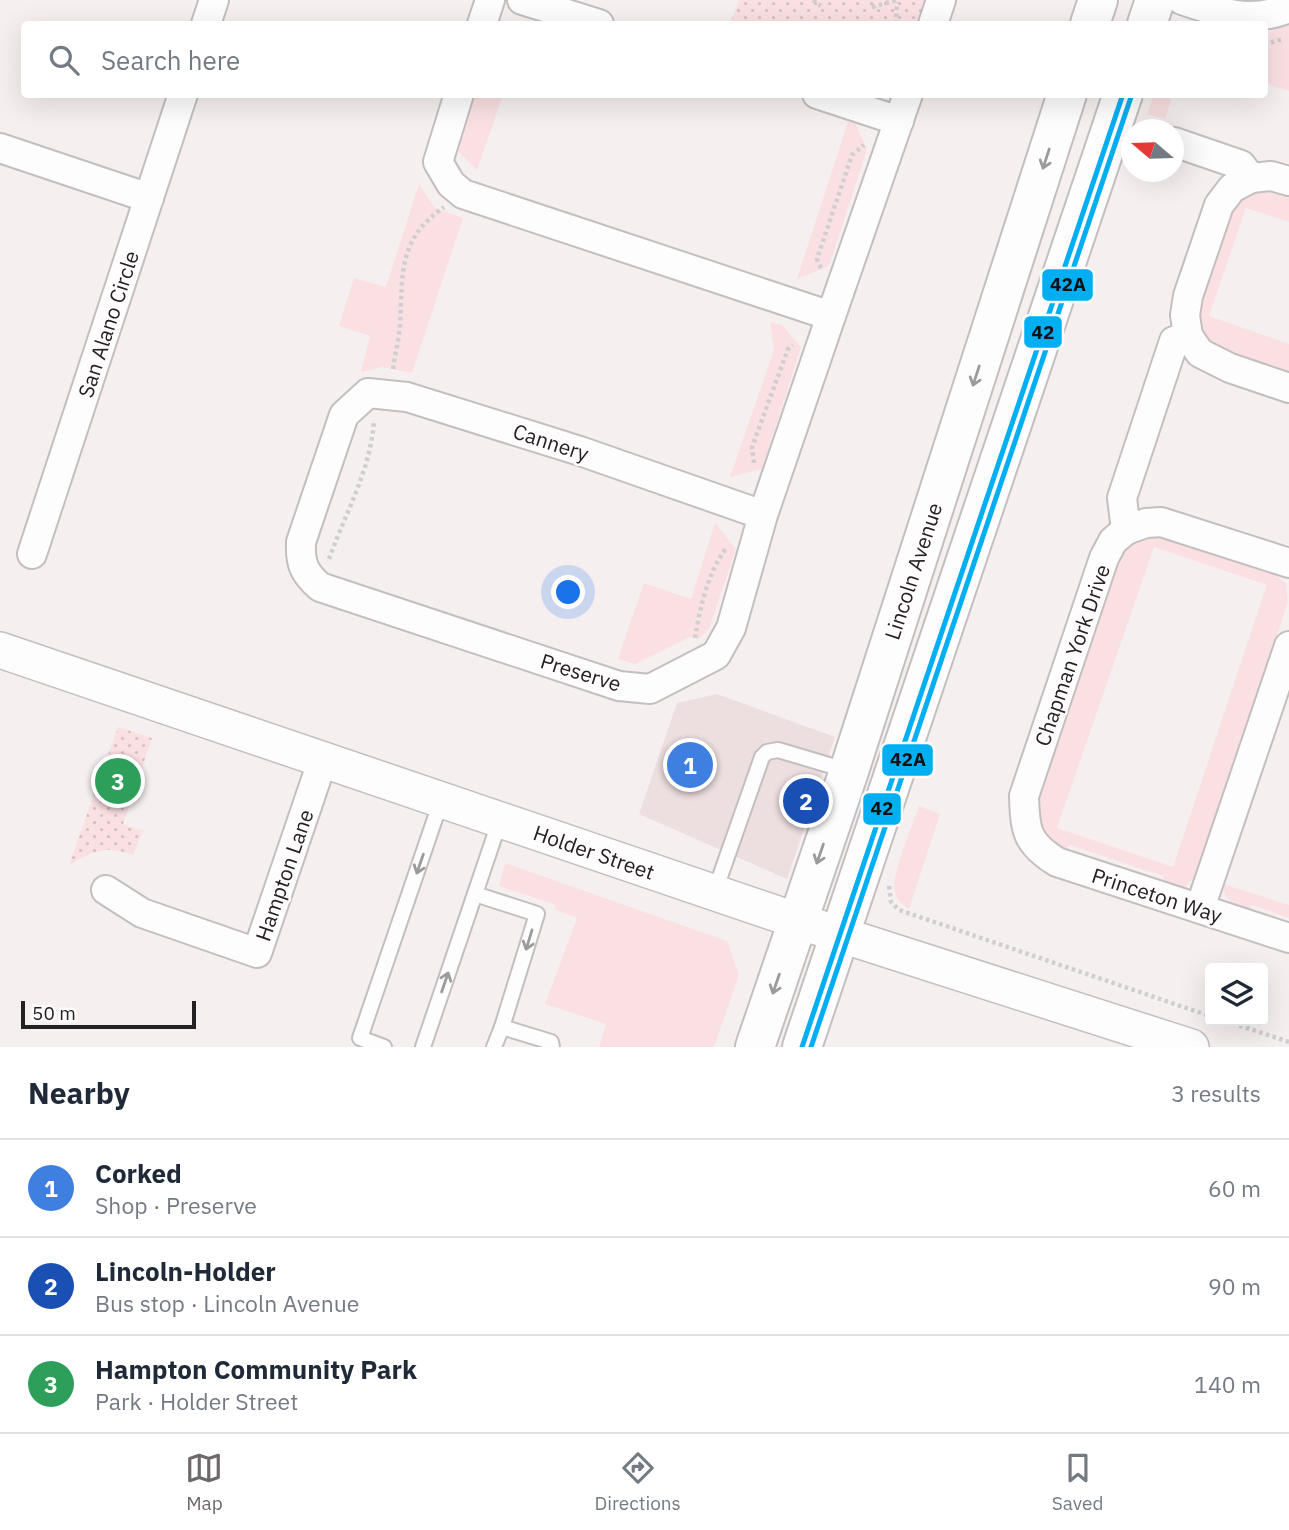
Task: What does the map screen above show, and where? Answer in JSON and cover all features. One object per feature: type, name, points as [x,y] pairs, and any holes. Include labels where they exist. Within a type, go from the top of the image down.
[{"type":"main road","points":[[1091,21],[1098,0]]},
{"type":"main road","points":[[1119,21],[1124,0]]},
{"type":"main road","points":[[1148,21],[1155,0]]},
{"type":"main road","name":"Lincoln Avenue","points":[[755,1047],[849,771],[1066,98]]},
{"type":"main road","points":[[1084,211],[1076,168],[1080,139],[1094,98]]},
{"type":"main road","points":[[802,1047],[1122,98]]},
{"type":"street","points":[[207,21],[214,0]]},
{"type":"street","points":[[483,21],[490,0]]},
{"type":"street","points":[[522,0],[589,21]]},
{"type":"street","points":[[934,21],[941,0]]},
{"type":"street","points":[[1182,0],[1224,15],[1258,8],[1289,8]]},
{"type":"street","name":"San Alano Circle","points":[[32,554],[182,98]]},
{"type":"street","points":[[458,98],[438,162],[451,184],[463,194],[831,316]]},
{"type":"street","points":[[842,98],[904,108]]},
{"type":"street","name":"Preserve","points":[[344,415],[301,542],[300,559],[305,574],[320,587],[619,686],[650,689],[716,655],[731,628],[763,515],[904,108]]},
{"type":"street","points":[[1184,145],[1241,165],[1251,178]]},
{"type":"street","points":[[0,148],[149,198]]},
{"type":"street","points":[[1289,181],[1271,176],[1251,178],[1232,188],[1219,205],[1188,296],[1185,315],[1188,335],[1200,353],[1230,368],[1289,388]]},
{"type":"street","points":[[1188,335],[1174,341],[1122,498],[1126,530],[1146,523],[1161,522],[1289,563]]},
{"type":"street","name":"Cannery","points":[[344,415],[368,393],[407,397],[579,451],[763,515]]},
{"type":"street","name":"Chapman York Drive","points":[[1031,841],[1024,824],[1024,796],[1104,558],[1113,541],[1126,530]]},
{"type":"street","points":[[1200,908],[1289,646]]},
{"type":"street","name":"Holder Street","points":[[0,650],[797,921],[1191,1047]]},
{"type":"street","name":"Hampton Lane","points":[[106,890],[142,913],[257,953],[323,760]]},
{"type":"street","name":"Princeton Way","points":[[1031,841],[1040,852],[1057,862],[1289,938]]},
{"type":"lane","points":[[714,893],[762,757],[767,752],[778,750],[849,771]]},
{"type":"lane","points":[[384,1047],[360,1038],[442,800]]},
{"type":"lane","points":[[423,1047],[500,820]]},
{"type":"lane","points":[[475,894],[537,914],[494,1047]]},
{"type":"lane","points":[[502,1027],[551,1042],[552,1047]]},
{"type":"path","points":[[813,0],[821,6]]},
{"type":"path","points":[[872,7],[897,1],[896,21]]},
{"type":"path","points":[[1268,43],[1289,36]]},
{"type":"path","points":[[822,269],[817,259],[852,155],[865,145]]},
{"type":"path","points":[[393,369],[404,260],[413,236],[424,221],[443,207]]},
{"type":"path","points":[[755,471],[752,447],[788,349],[797,342]]},
{"type":"path","points":[[329,559],[365,468],[372,445],[374,419]]},
{"type":"path","points":[[695,638],[707,587],[718,558],[730,543]]},
{"type":"path","points":[[888,881],[891,902],[899,911],[1205,1014]]},
{"type":"path","points":[[1241,1026],[1289,1042]]},
{"type":"shaded area","points":[[739,0],[926,0],[919,21],[731,21]]},
{"type":"shaded area","points":[[1289,22],[1289,91],[1268,84],[1268,33]]},
{"type":"shaded area","points":[[472,98],[502,98],[477,170],[455,148]]},
{"type":"shaded area","points":[[1153,98],[1172,98],[1165,118],[1147,115]]},
{"type":"shaded area","points":[[848,122],[855,123],[867,150],[829,266],[797,279]]},
{"type":"shaded area","points":[[419,184],[435,208],[463,218],[412,373],[382,367],[361,372],[370,336],[339,326],[354,278],[386,287]]},
{"type":"shaded area","points":[[1255,191],[1289,196],[1289,222],[1246,208],[1209,316],[1289,344],[1289,376],[1226,355],[1208,344],[1200,332],[1199,297],[1210,256],[1229,205]]},
{"type":"shaded area","points":[[770,322],[782,325],[801,347],[762,469],[730,477],[774,350]]},
{"type":"shaded area","points":[[715,523],[736,549],[709,629],[699,639],[690,637],[635,664],[618,659],[644,583],[691,599]]},
{"type":"shaded area","points":[[1147,535],[1158,535],[1276,575],[1286,584],[1288,602],[1199,872],[1182,890],[1165,887],[1163,876],[1070,845],[1063,851],[1044,836],[1036,816],[1035,799],[1116,558],[1131,542]],"holes":[[[1154,547],[1267,585],[1173,867],[1057,828]]]},
{"type":"shaded area","points":[[717,694],[835,737],[787,879],[639,814],[677,703]]},
{"type":"shaded area","points":[[118,727],[152,738],[123,824],[143,831],[133,855],[114,850],[100,851],[69,865]]},
{"type":"shaded area","points":[[919,806],[940,814],[909,909],[897,898],[894,885]]},
{"type":"shaded area","points":[[505,863],[727,941],[739,975],[714,1047],[599,1047],[606,1024],[545,1004],[577,918],[555,909],[556,905],[499,886]]},
{"type":"shaded area","points":[[1223,884],[1289,905],[1289,918],[1253,905],[1242,912],[1225,896]]},
{"type":"transit line","name":"42","points":[[802,1047],[1122,98]]},
{"type":"transit line","name":"42A","points":[[811,1047],[1131,98]]},
{"type":"place","name":"Corked","points":[[690,765]]},
{"type":"place","name":"Hampton Community Park","points":[[118,781]]},
{"type":"place","name":"Lincoln-Holder","points":[[806,801]]}]
